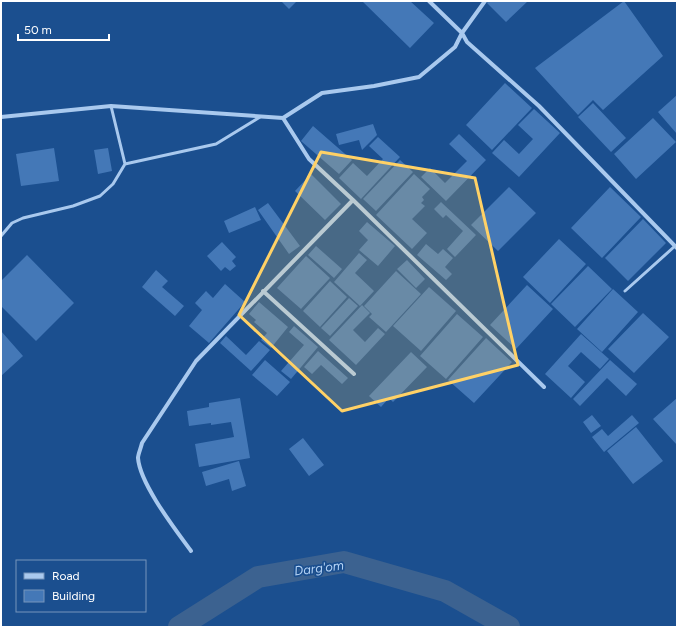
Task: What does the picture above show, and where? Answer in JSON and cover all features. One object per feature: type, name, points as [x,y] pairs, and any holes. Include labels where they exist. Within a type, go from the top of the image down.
[{"type":"street","points":[[430,1],[462,33],[467,42],[539,106],[676,247]]},
{"type":"street","points":[[1,117],[111,106],[283,118],[322,93],[374,86],[419,77],[455,47],[462,33],[484,1]]},
{"type":"street","points":[[283,118],[309,159],[544,387]]},
{"type":"street","points":[[191,551],[151,494],[138,457],[142,443],[196,361],[352,200]]},
{"type":"street","points":[[263,291],[354,374]]},
{"type":"lane","points":[[1,236],[12,223],[23,218],[73,206],[100,196],[113,184],[125,164],[111,106]]},
{"type":"lane","points":[[125,164],[216,144],[262,116]]},
{"type":"lane","points":[[626,291],[676,247]]},
{"type":"highlighted area","points":[[321,152],[475,178],[518,365],[342,411],[239,315]]},
{"type":"building","points":[[281,1],[297,1],[289,9]]},
{"type":"building","points":[[362,1],[410,1],[434,23],[410,48]]},
{"type":"building","points":[[488,1],[528,1],[506,22],[487,3]]},
{"type":"building","points":[[624,1],[663,56],[603,110],[593,100],[578,115],[535,68]]},
{"type":"building","points":[[505,83],[532,108],[492,150],[466,125]]},
{"type":"building","points":[[677,95],[677,134],[658,112]]},
{"type":"building","points":[[593,103],[626,138],[611,152],[578,117]]},
{"type":"building","points":[[534,109],[560,133],[519,177],[492,153],[504,140],[519,154],[533,139],[518,125]]},
{"type":"building","points":[[653,118],[676,142],[636,179],[614,154]]},
{"type":"building","points":[[373,124],[377,135],[362,150],[359,140],[339,145],[336,134]]},
{"type":"building","points":[[313,126],[352,160],[339,174],[301,141]]},
{"type":"building","points":[[459,134],[486,160],[446,201],[421,177],[430,168],[445,183],[467,161],[449,144]]},
{"type":"building","points":[[378,137],[400,157],[361,199],[339,178],[353,163],[367,176],[383,159],[369,146]]},
{"type":"building","points":[[54,148],[59,181],[21,186],[16,154]]},
{"type":"building","points":[[108,148],[112,171],[98,174],[94,150]]},
{"type":"building","points":[[400,160],[413,172],[376,211],[363,199]]},
{"type":"building","points":[[311,174],[341,204],[325,220],[295,191]]},
{"type":"building","points":[[414,174],[430,189],[422,197],[424,200],[421,203],[425,206],[412,219],[427,233],[412,249],[376,215]]},
{"type":"building","points":[[509,187],[536,213],[498,251],[471,225]]},
{"type":"building","points":[[610,187],[641,217],[602,258],[571,228]]},
{"type":"building","points":[[441,202],[476,235],[455,257],[447,249],[463,231],[446,215],[443,218],[434,209]]},
{"type":"building","points":[[268,203],[300,246],[289,254],[258,210]]},
{"type":"building","points":[[255,207],[261,220],[229,233],[224,221]]},
{"type":"building","points":[[643,219],[666,243],[628,281],[605,258]]},
{"type":"building","points":[[367,222],[395,246],[378,266],[359,250],[368,240],[359,231]]},
{"type":"building","points":[[559,239],[586,264],[550,303],[523,277]]},
{"type":"building","points":[[222,242],[236,257],[232,261],[236,266],[230,271],[225,267],[221,271],[207,256]]},
{"type":"building","points":[[426,244],[438,254],[443,249],[453,258],[445,267],[452,274],[446,280],[417,255]]},
{"type":"building","points":[[316,246],[342,269],[334,278],[308,255]]},
{"type":"building","points":[[359,253],[367,260],[355,273],[374,291],[360,306],[334,282]]},
{"type":"building","points":[[27,255],[74,303],[36,341],[1,306],[1,281]]},
{"type":"building","points":[[306,256],[330,278],[301,309],[277,288]]},
{"type":"building","points":[[407,260],[425,279],[416,288],[397,269]]},
{"type":"building","points":[[588,266],[612,289],[575,327],[551,304]]},
{"type":"building","points":[[156,270],[168,281],[162,287],[184,306],[175,316],[142,287]]},
{"type":"building","points":[[396,271],[421,294],[386,332],[369,317],[372,314],[364,306]]},
{"type":"building","points":[[330,281],[347,297],[320,327],[303,311]]},
{"type":"building","points":[[225,284],[245,302],[209,343],[189,326],[202,310],[195,303],[206,291],[213,298]]},
{"type":"building","points":[[527,285],[553,309],[516,349],[490,325]]},
{"type":"building","points":[[429,287],[456,311],[421,351],[393,326]]},
{"type":"building","points":[[613,289],[638,312],[602,352],[577,329]]},
{"type":"building","points":[[349,298],[358,306],[330,336],[321,328]]},
{"type":"building","points":[[259,302],[288,327],[271,348],[261,340],[267,333],[254,322],[256,320],[249,314]]},
{"type":"building","points":[[362,305],[370,313],[353,330],[365,342],[378,328],[385,334],[356,365],[329,340]]},
{"type":"building","points":[[643,313],[669,337],[634,373],[608,349]]},
{"type":"building","points":[[457,314],[483,337],[446,379],[420,356]]},
{"type":"building","points":[[294,326],[318,347],[291,379],[281,371],[304,345],[289,332]]},
{"type":"building","points":[[1,331],[23,356],[1,376]]},
{"type":"building","points":[[581,334],[609,359],[600,369],[581,352],[568,366],[585,382],[571,398],[545,374]]},
{"type":"building","points":[[226,336],[246,355],[259,341],[270,350],[251,371],[220,343]]},
{"type":"building","points":[[486,338],[512,362],[474,403],[448,380]]},
{"type":"building","points":[[318,351],[348,378],[342,384],[321,365],[312,374],[304,367]]},
{"type":"building","points":[[411,352],[427,367],[393,402],[389,398],[381,407],[369,396]]},
{"type":"building","points":[[265,360],[290,382],[277,396],[252,375]]},
{"type":"building","points":[[610,360],[637,384],[626,396],[607,378],[580,406],[573,399]]},
{"type":"building","points":[[240,398],[250,458],[199,467],[195,444],[234,437],[231,422],[189,426],[187,411],[209,407],[209,403]]},
{"type":"building","points":[[677,398],[677,445],[653,419]]},
{"type":"building","points":[[592,415],[601,426],[591,433],[583,422]]},
{"type":"building","points":[[632,415],[639,423],[604,452],[592,437],[602,429],[608,436]]},
{"type":"building","points":[[636,427],[663,461],[633,484],[607,451]]},
{"type":"building","points":[[303,438],[324,465],[309,476],[289,449]]},
{"type":"building","points":[[239,461],[246,486],[232,491],[229,479],[206,486],[202,472]]},
{"type":"waterway","name":"Darg'om","points":[[179,627],[258,577],[344,562],[445,591],[509,627]]}]
